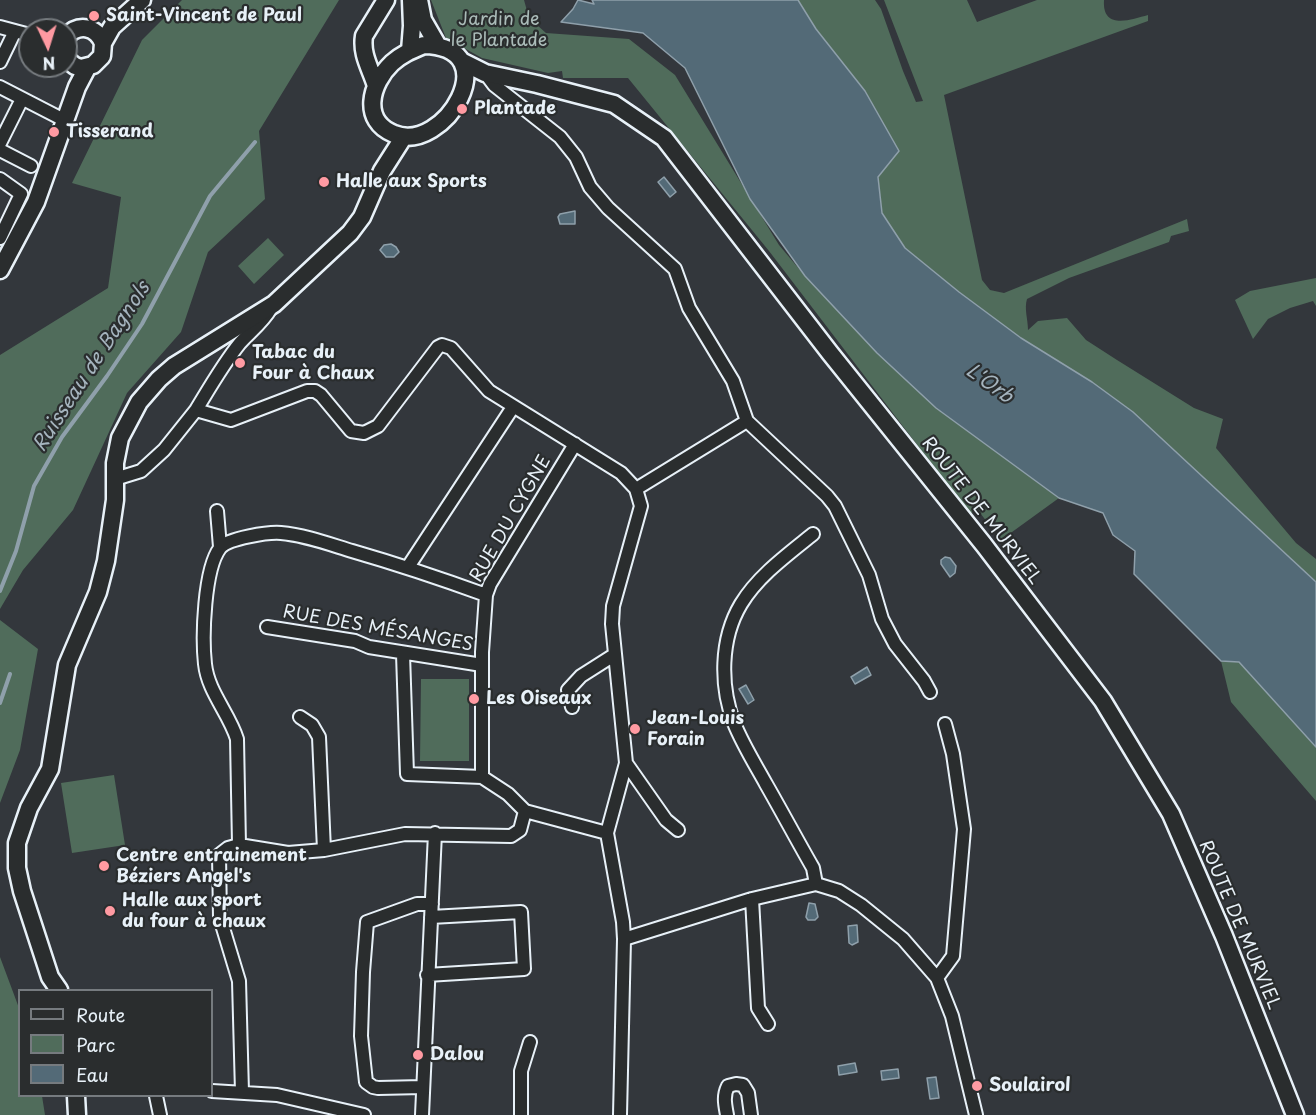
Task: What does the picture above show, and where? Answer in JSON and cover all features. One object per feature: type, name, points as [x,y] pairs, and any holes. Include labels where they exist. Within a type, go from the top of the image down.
[{"type":"main road","points":[[78,64],[98,61],[102,56],[104,34],[142,0]]},
{"type":"main road","points":[[376,86],[365,60],[364,36],[386,0]]},
{"type":"main road","points":[[410,51],[411,0]]},
{"type":"main road","points":[[419,0],[423,20],[438,46]]},
{"type":"main road","points":[[78,28],[81,27],[104,34]]},
{"type":"main road","points":[[364,36],[366,46],[372,55],[379,60],[394,62]]},
{"type":"main road","points":[[382,129],[403,138],[424,134],[442,122],[464,93],[464,68],[449,49],[424,45],[410,51],[394,62],[376,86],[372,102],[373,113],[382,129],[382,171]]},
{"type":"main road","name":"ROUTE DE MURVIEL","points":[[464,68],[614,104],[663,138],[830,353],[984,544],[1096,692],[1171,814],[1224,936],[1295,1115]]},
{"type":"main road","points":[[0,270],[36,202],[66,121],[77,87],[77,78]]},
{"type":"main road","points":[[53,986],[22,891],[17,868],[17,843],[29,808],[50,769],[67,665],[98,592],[110,545],[115,500],[115,463],[120,438],[139,402],[159,379],[174,366],[274,304],[350,233],[367,207],[382,171],[403,138]]},
{"type":"main road","points":[[76,1097],[77,1115]]},
{"type":"street","points":[[0,27],[18,32]]},
{"type":"street","points":[[0,62],[15,31]]},
{"type":"street","points":[[484,73],[494,85],[560,137],[576,157],[591,187],[608,208],[675,269],[689,308],[733,381],[747,422],[835,506],[869,575],[882,619],[895,644],[930,692]]},
{"type":"street","points":[[0,87],[66,121]]},
{"type":"street","points":[[0,143],[22,99]]},
{"type":"street","points":[[0,150],[31,166]]},
{"type":"street","points":[[0,179],[21,194],[3,222],[0,238]]},
{"type":"street","points":[[115,479],[141,471],[164,450],[196,410],[222,367],[241,342],[265,318],[274,304]]},
{"type":"street","points":[[196,410],[231,420],[307,391],[315,391],[351,431],[364,433],[378,426],[438,347],[442,345],[451,348],[489,391],[621,473],[636,489],[641,506],[613,606],[612,624],[626,763],[607,833],[624,939],[620,1115]]},
{"type":"street","points":[[408,567],[513,406]]},
{"type":"street","points":[[636,489],[747,422]]},
{"type":"street","name":"RUE DU CYGNE","points":[[482,777],[482,665],[486,595],[490,584],[574,444]]},
{"type":"street","points":[[217,511],[220,548]]},
{"type":"street","points":[[239,845],[237,739],[233,726],[211,685],[205,664],[206,591],[210,570],[220,548],[230,540],[279,533],[314,539],[408,567],[486,595]]},
{"type":"street","points":[[813,534],[765,575],[740,606],[728,633],[724,678],[729,708],[740,736],[813,868],[816,884]]},
{"type":"street","name":"RUE DES MÉSANGES","points":[[267,627],[355,641],[369,648],[482,665]]},
{"type":"street","points":[[403,654],[407,774],[482,777],[508,794],[525,811],[607,833]]},
{"type":"street","points":[[572,707],[568,690],[580,676],[614,655]]},
{"type":"street","points":[[300,717],[312,725],[319,737],[324,850]]},
{"type":"street","points":[[937,978],[953,956],[964,829],[953,754],[945,724]]},
{"type":"street","points":[[626,763],[666,820],[678,830]]},
{"type":"street","points":[[242,1092],[239,981],[220,918],[219,855],[228,848],[239,845],[288,853],[324,850],[405,834],[511,836],[520,830],[525,811]]},
{"type":"street","points":[[422,1115],[435,833]]},
{"type":"street","points":[[624,939],[752,899],[816,884],[839,891],[861,905],[903,939],[937,978],[952,1016],[976,1115]]},
{"type":"street","points":[[752,899],[758,1008],[768,1024]]},
{"type":"street","points":[[423,1087],[378,1088],[366,1082],[361,1036],[363,972],[367,922],[417,904],[432,904]]},
{"type":"street","points":[[427,975],[524,969],[521,912],[431,917]]},
{"type":"street","points":[[521,1115],[521,1071],[530,1042]]},
{"type":"street","points":[[727,1115],[724,1099],[726,1091],[728,1086],[736,1084],[742,1085],[748,1093],[751,1115]]},
{"type":"street","points":[[213,1091],[277,1095],[364,1115]]},
{"type":"street","points":[[156,1097],[160,1115]]},
{"type":"green space","points":[[182,0],[339,0],[259,131],[265,199],[208,252],[181,332],[127,393],[73,510],[23,570],[0,609],[0,355],[108,288],[121,197],[72,183],[142,40]]},
{"type":"green space","name":"Jardin de le Plantade","points":[[431,0],[524,0],[529,18],[546,33],[629,39],[675,75],[779,245],[805,276],[936,408],[1059,498],[1001,540],[977,509],[970,514],[769,251],[628,78],[563,78],[562,71],[548,73],[482,58],[446,38]]},
{"type":"green space","points":[[798,0],[875,0],[881,9],[916,102],[923,101],[884,0],[967,0],[977,22],[1037,0],[1104,0],[1108,16],[1118,21],[1148,15],[1148,21],[944,95],[982,280],[990,290],[1004,293],[1187,219],[1189,231],[1171,236],[1169,242],[1069,278],[1027,299],[1028,330],[1038,321],[1067,318],[1086,340],[1194,408],[1223,419],[1216,448],[1296,543],[1316,559],[1316,582],[1133,412],[1092,382],[1021,338],[905,248],[882,213],[878,177],[899,151],[865,91],[816,29]]},
{"type":"green space","points":[[268,238],[284,255],[254,284],[238,266]]},
{"type":"green space","points":[[1316,278],[1316,306],[1313,301],[1290,308],[1268,319],[1253,339],[1235,300],[1250,291]]},
{"type":"green space","points":[[0,620],[38,649],[20,750],[0,803]]},
{"type":"green space","points":[[1221,661],[1239,662],[1316,747],[1316,801],[1231,702]]},
{"type":"green space","points":[[421,679],[469,679],[469,761],[420,761]]},
{"type":"green space","points":[[114,775],[125,845],[72,853],[61,783]]},
{"type":"green space","points":[[0,957],[18,1005],[18,1097],[42,1097],[45,1115],[0,1115]]},
{"type":"water","name":"L'Orb","points":[[578,0],[594,4],[592,0],[798,0],[816,29],[865,91],[899,151],[878,177],[882,213],[905,248],[1021,338],[1092,382],[1133,412],[1316,582],[1316,747],[1239,662],[1221,661],[1134,574],[1135,551],[1113,535],[1103,513],[1059,498],[936,408],[877,353],[805,276],[750,199],[685,68],[643,33],[561,22]]},
{"type":"water","points":[[664,177],[676,192],[670,197],[658,182]]},
{"type":"water","points":[[575,211],[575,224],[560,224],[558,217],[560,214]]},
{"type":"water","points":[[391,244],[399,252],[394,257],[386,257],[380,250],[384,245]]},
{"type":"water","points":[[945,557],[950,558],[956,566],[955,573],[950,577],[941,564],[941,560]]},
{"type":"water","points":[[867,667],[871,675],[855,684],[851,677]]},
{"type":"water","points":[[746,685],[754,700],[748,704],[739,689]]},
{"type":"water","points":[[809,903],[815,904],[818,917],[815,920],[808,920],[806,917]]},
{"type":"water","points":[[857,925],[858,942],[852,945],[849,943],[848,926]]},
{"type":"water","points":[[855,1063],[857,1072],[839,1075],[838,1066]]},
{"type":"water","points":[[898,1069],[899,1078],[882,1080],[881,1071]]},
{"type":"water","points":[[936,1077],[939,1098],[930,1099],[927,1078]]},
{"type":"waterway","name":"Ruisseau de Bagnols","points":[[0,591],[16,551],[34,486],[62,437],[142,324],[210,196],[255,142]]},
{"type":"waterway","name":"Ruisseau de Bagnols","points":[[0,703],[10,674]]},
{"type":"place","name":"Saint-Vincent de Paul","points":[[94,16]]},
{"type":"place","name":"Plantade","points":[[462,109]]},
{"type":"place","name":"Tisserand","points":[[54,132]]},
{"type":"place","name":"Halle aux Sports","points":[[324,182]]},
{"type":"place","name":"Tabac du Four à Chaux","points":[[240,363]]},
{"type":"place","name":"Les Oiseaux","points":[[474,699]]},
{"type":"place","name":"Jean-Louis Forain","points":[[635,729]]},
{"type":"place","name":"Centre entrainement Béziers Angel's","points":[[104,866]]},
{"type":"place","name":"Halle aux sport du four à chaux","points":[[110,911]]},
{"type":"place","name":"Dalou","points":[[418,1055]]},
{"type":"place","name":"Soulairol","points":[[977,1086]]}]
